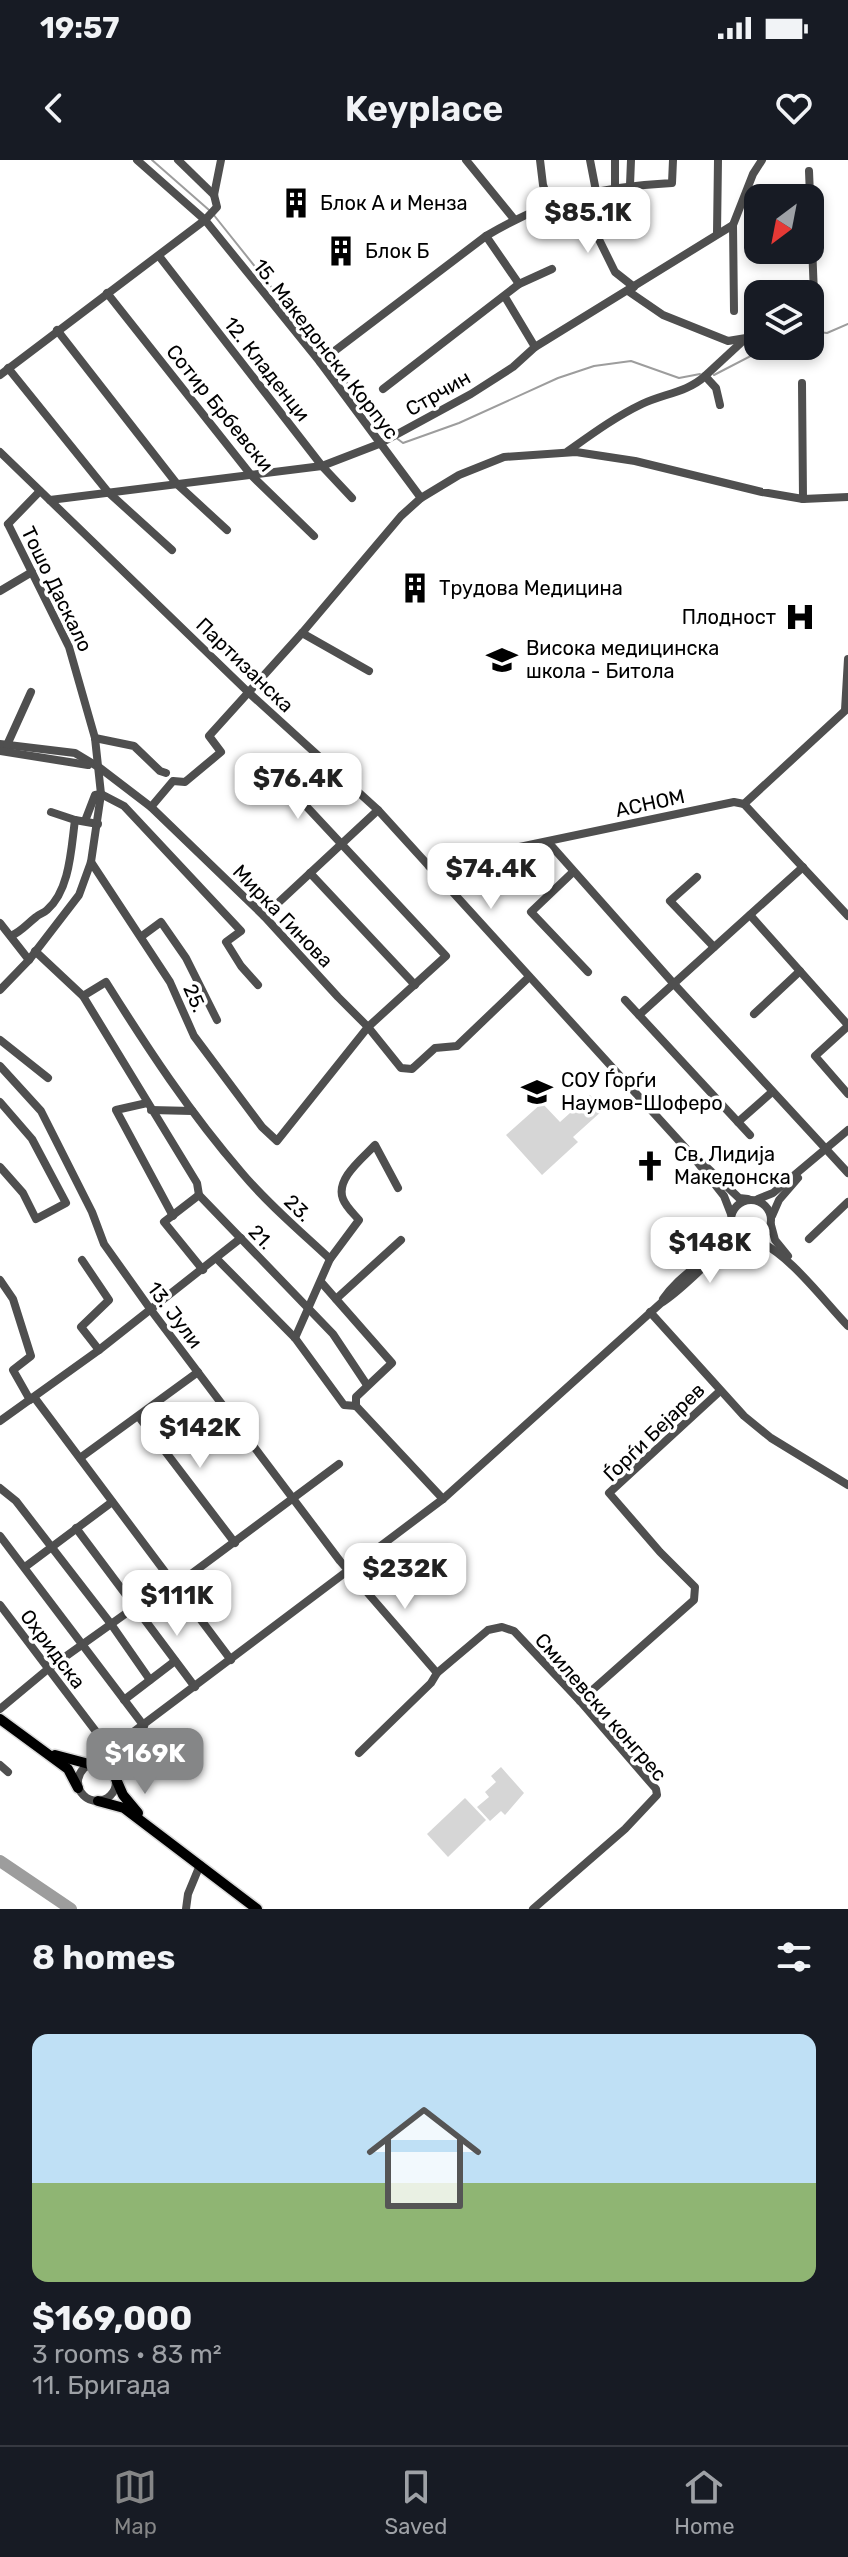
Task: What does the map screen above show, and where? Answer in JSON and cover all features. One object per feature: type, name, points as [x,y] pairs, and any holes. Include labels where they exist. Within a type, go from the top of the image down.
[{"type":"main road","points":[[0,1719],[68,1769],[78,1788]]},
{"type":"main road","points":[[46,1751],[69,1760],[90,1763]]},
{"type":"main road","points":[[116,1779],[131,1806],[150,1827]]},
{"type":"main road","points":[[98,1801],[124,1808],[257,1909]]},
{"type":"street","name":"15. Македонски Корпус","points":[[137,160],[205,220],[320,362],[421,498]]},
{"type":"street","points":[[178,160],[214,195]]},
{"type":"street","points":[[0,375],[205,220],[217,207],[214,195],[221,160]]},
{"type":"street","points":[[466,160],[514,219]]},
{"type":"street","points":[[540,160],[543,185],[550,204]]},
{"type":"street","points":[[590,160],[596,191]]},
{"type":"street","points":[[615,160],[615,187]]},
{"type":"street","points":[[630,185],[631,160]]},
{"type":"street","points":[[320,362],[486,236],[514,219],[577,195],[630,185],[672,183],[673,160]]},
{"type":"street","points":[[717,233],[718,160]]},
{"type":"street","points":[[734,311],[733,225],[753,174],[762,160]]},
{"type":"street","points":[[809,171],[813,280]]},
{"type":"street","points":[[577,195],[615,272],[631,289],[663,315],[728,341],[744,339]]},
{"type":"street","name":"Стрчин","points":[[50,500],[322,466],[379,444],[502,373],[535,347],[733,225]]},
{"type":"street","points":[[486,236],[519,284]]},
{"type":"street","name":"12. Кладенци","points":[[159,256],[322,466],[352,498]]},
{"type":"street","points":[[383,389],[519,284],[552,269]]},
{"type":"street","name":"Сотир Брбевски","points":[[107,293],[251,475],[314,536]]},
{"type":"street","points":[[505,297],[535,347]]},
{"type":"street","points":[[57,330],[177,484],[227,530]]},
{"type":"street","points":[[567,452],[621,415],[658,396],[695,385],[744,341]]},
{"type":"street","points":[[8,368],[108,492],[172,550]]},
{"type":"street","points":[[705,376],[716,388],[720,405]]},
{"type":"street","points":[[802,383],[803,499]]},
{"type":"street","name":"Партизанска","points":[[0,452],[248,692],[378,810],[691,1154],[724,1196],[731,1218]]},
{"type":"street","points":[[151,807],[173,781],[185,782],[221,752],[209,736],[401,516],[421,498],[459,475],[504,457],[567,452],[635,461],[803,499],[848,497]]},
{"type":"street","points":[[4,524],[40,491]]},
{"type":"street","name":"Тошо Даскало","points":[[0,990],[72,907],[91,862],[101,794],[95,738],[69,647],[4,524]]},
{"type":"street","points":[[0,591],[32,572]]},
{"type":"street","points":[[302,633],[369,671]]},
{"type":"street","points":[[848,659],[847,711],[744,804],[848,916]]},
{"type":"street","points":[[2,747],[31,692]]},
{"type":"street","points":[[95,738],[134,746],[166,773]]},
{"type":"street","name":"Мирка Гинова","points":[[2,747],[75,753],[151,807],[264,916],[368,1027],[401,1068],[412,1069],[435,1048],[457,1046],[529,977]]},
{"type":"street","points":[[257,795],[298,759],[313,761],[318,756]]},
{"type":"street","points":[[278,776],[446,956],[368,1027]]},
{"type":"street","points":[[11,936],[47,910],[60,894],[80,821],[95,795],[101,794],[124,806],[241,931],[226,942],[258,985]]},
{"type":"street","name":"АСНОМ","points":[[429,866],[734,802],[744,804]]},
{"type":"street","points":[[264,916],[378,810]]},
{"type":"street","points":[[51,812],[98,824]]},
{"type":"street","points":[[548,842],[848,1173]]},
{"type":"street","name":"25.","points":[[91,862],[170,982],[194,1036],[262,1127],[277,1141],[368,1027]]},
{"type":"street","points":[[639,1015],[803,867]]},
{"type":"street","points":[[573,872],[531,912],[588,972]]},
{"type":"street","points":[[310,873],[415,985]]},
{"type":"street","points":[[661,908],[697,877]]},
{"type":"street","points":[[670,901],[714,947]]},
{"type":"street","points":[[750,915],[848,1026],[815,1056],[848,1094]]},
{"type":"street","points":[[142,936],[161,922],[186,958],[217,1020]]},
{"type":"street","points":[[0,923],[29,960]]},
{"type":"street","name":"21.","points":[[35,951],[83,996],[197,1183],[199,1195],[333,1334],[367,1385]]},
{"type":"street","points":[[754,1014],[800,971]]},
{"type":"street","name":"23.","points":[[83,996],[106,982],[159,1068],[192,1111],[243,1174],[330,1259]]},
{"type":"street","points":[[625,1000],[750,1135]]},
{"type":"street","points":[[0,1040],[48,1078]]},
{"type":"street","name":"13. Јули","points":[[0,1066],[41,1111],[92,1212],[104,1244],[151,1310],[348,1570],[437,1673]]},
{"type":"street","points":[[738,1122],[772,1092]]},
{"type":"street","points":[[0,1102],[32,1139],[66,1203],[36,1219],[23,1193],[0,1167]]},
{"type":"street","points":[[173,1216],[116,1110],[149,1106],[192,1111]]},
{"type":"street","points":[[661,1303],[670,1289],[720,1244],[738,1204],[773,1193],[848,1130]]},
{"type":"street","points":[[295,1338],[330,1259],[359,1220],[343,1200],[341,1188],[347,1175],[375,1145],[398,1188]]},
{"type":"street","points":[[140,1729],[123,1752],[116,1785],[110,1796],[98,1801],[85,1798],[78,1788],[78,1776],[90,1763],[140,1729],[443,1499],[650,1312],[726,1249],[736,1242],[765,1235],[784,1193],[827,1149]]},
{"type":"street","name":"Партизанска","points":[[691,1154],[739,1198],[752,1200]]},
{"type":"street","points":[[199,1195],[164,1222],[203,1270]]},
{"type":"street","points":[[752,1200],[766,1206],[775,1240],[807,1283]]},
{"type":"street","points":[[809,1239],[848,1202]]},
{"type":"street","points":[[731,1218],[736,1233],[769,1244],[848,1326]]},
{"type":"street","points":[[0,1421],[99,1350],[241,1238]]},
{"type":"street","points":[[336,1299],[401,1240]]},
{"type":"street","points":[[217,1259],[295,1338],[344,1405],[356,1406],[443,1499]]},
{"type":"street","points":[[82,1260],[109,1300],[81,1327],[99,1350]]},
{"type":"street","points":[[0,1280],[13,1299],[31,1356],[13,1370],[231,1660]]},
{"type":"street","points":[[321,1282],[392,1363],[356,1397],[356,1406]]},
{"type":"street","points":[[650,1312],[744,1416],[771,1438],[848,1485]]},
{"type":"street","points":[[80,1458],[198,1372]]},
{"type":"street","name":"Ѓорѓи Бејарев","points":[[580,1701],[694,1600],[695,1587],[609,1493],[720,1391]]},
{"type":"street","points":[[139,1417],[235,1543]]},
{"type":"street","points":[[175,1586],[339,1464]]},
{"type":"street","points":[[0,1488],[16,1501],[52,1547],[150,1680]]},
{"type":"street","points":[[25,1567],[112,1502]]},
{"type":"street","points":[[76,1528],[195,1687]]},
{"type":"street","points":[[0,1536],[124,1700],[140,1729]]},
{"type":"street","name":"Охридска","points":[[0,1605],[110,1750]]},
{"type":"street","points":[[0,1709],[48,1669],[135,1607]]},
{"type":"street","name":"Смилевски конгрес","points":[[359,1753],[431,1683],[437,1673],[488,1630],[502,1627],[514,1631],[580,1701],[656,1789],[657,1795],[625,1829],[533,1909]]},
{"type":"street","points":[[124,1700],[175,1661]]},
{"type":"street","points":[[90,1763],[105,1764],[116,1779]]},
{"type":"street","points":[[0,1765],[8,1772]]},
{"type":"street","points":[[186,1909],[188,1894],[200,1865]]},
{"type":"shaded area","points":[[590,1095],[603,1110],[573,1137],[578,1142],[542,1175],[506,1135],[542,1103],[560,1122]]},
{"type":"shaded area","points":[[501,1767],[524,1793],[505,1815],[501,1811],[490,1821],[477,1807],[489,1797],[485,1792],[496,1782],[491,1776]]},
{"type":"shaded area","points":[[465,1798],[486,1820],[448,1857],[427,1834]]},
{"type":"waterway","points":[[152,160],[209,210]]},
{"type":"waterway","points":[[213,214],[324,353]]},
{"type":"waterway","points":[[824,333],[848,324]]},
{"type":"waterway","points":[[328,358],[375,419],[391,433]]},
{"type":"waterway","points":[[714,375],[744,359]]},
{"type":"waterway","points":[[395,437],[403,443],[594,366],[631,361],[679,378],[700,374]]},
{"type":"waterway","points":[[0,1861],[71,1909]]},
{"type":"place","name":"Блок А и Менза","points":[[296,203]]},
{"type":"place","name":"Блок Б","points":[[341,251]]},
{"type":"place","name":"Трудова Медицина","points":[[415,588]]},
{"type":"place","name":"Плодност","points":[[800,617]]},
{"type":"place","name":"Висока медицинска школа - Битола","points":[[502,660]]},
{"type":"place","name":"СОУ Ѓорѓи Наумов-Шоферо","points":[[537,1092]]},
{"type":"place","name":"Св. Лидија Македонска","points":[[650,1166]]}]
